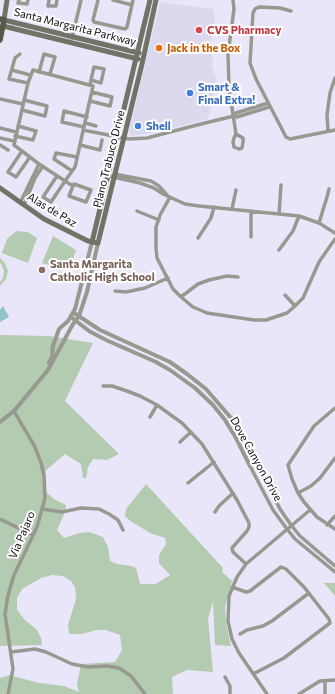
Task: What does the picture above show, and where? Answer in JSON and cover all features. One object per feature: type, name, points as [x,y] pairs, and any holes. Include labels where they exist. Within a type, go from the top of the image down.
[{"type":"main road","points":[[0,40],[2,19],[7,0]]},
{"type":"main road","name":"Plano Trabuco Drive","points":[[95,242],[150,0]]},
{"type":"main road","name":"Plano Trabuco Drive","points":[[95,242],[115,176],[156,0]]},
{"type":"main road","name":"Santa Margarita Parkway","points":[[2,19],[143,60]]},
{"type":"main road","name":"Santa Margarita Parkway","points":[[1,26],[144,54]]},
{"type":"main road","name":"Alas de Paz","points":[[0,188],[22,204],[67,231],[95,242]]},
{"type":"street","points":[[19,0],[18,3],[27,4],[28,0]]},
{"type":"street","points":[[49,0],[48,6],[56,6],[57,0]]},
{"type":"street","points":[[72,40],[81,0]]},
{"type":"street","points":[[98,0],[93,20],[94,22],[125,29],[127,28],[133,0]]},
{"type":"street","points":[[113,0],[132,5]]},
{"type":"street","points":[[233,0],[234,9],[228,54],[229,93],[236,134]]},
{"type":"street","points":[[290,11],[280,8],[259,7],[255,9],[252,21],[250,63],[284,136],[287,139],[335,130]]},
{"type":"street","points":[[20,54],[15,58],[9,79],[28,83]]},
{"type":"street","points":[[39,72],[44,54],[55,57],[50,74]]},
{"type":"street","points":[[90,85],[91,80],[94,67],[104,70],[101,83],[91,80]]},
{"type":"street","points":[[12,70],[30,75]]},
{"type":"street","points":[[57,176],[43,196],[51,202],[65,181],[75,167],[93,86],[32,70],[14,145],[41,165],[57,176],[65,181],[73,186],[74,184],[91,190],[86,202],[69,196],[73,186]]},
{"type":"street","points":[[328,131],[327,115],[330,93],[335,78]]},
{"type":"street","points":[[90,101],[110,106],[112,97],[92,92]]},
{"type":"street","points":[[0,99],[47,106],[45,116],[22,110]]},
{"type":"street","points":[[86,117],[64,112],[62,122],[84,126],[118,137],[137,140],[234,116],[236,113],[256,110],[269,105]]},
{"type":"street","points":[[0,128],[33,140],[36,131],[18,126]]},
{"type":"street","points":[[84,126],[96,126]]},
{"type":"street","points":[[0,138],[14,141]]},
{"type":"street","points":[[80,145],[100,150],[102,140]]},
{"type":"street","points":[[0,145],[8,150]]},
{"type":"street","points":[[22,151],[8,172],[16,177],[30,157]]},
{"type":"street","points":[[72,171],[54,159],[56,153],[77,157]]},
{"type":"street","points":[[22,204],[41,165]]},
{"type":"street","points":[[109,175],[146,182],[155,186],[163,194],[185,204],[299,216],[319,223],[335,234]]},
{"type":"street","points":[[278,214],[281,185]]},
{"type":"street","points":[[319,223],[328,197],[329,189]]},
{"type":"street","points":[[232,209],[236,190]]},
{"type":"street","points":[[169,197],[156,231],[157,258],[173,289],[193,307],[207,313],[254,320],[266,320],[287,312],[296,306],[303,298],[319,262],[335,239]]},
{"type":"street","points":[[198,238],[211,218],[214,208]]},
{"type":"street","points":[[138,211],[159,220]]},
{"type":"street","points":[[251,211],[251,237]]},
{"type":"street","points":[[280,250],[293,231],[299,216]]},
{"type":"street","name":"Plano Trabuco Drive","points":[[73,315],[79,300],[95,242]]},
{"type":"street","name":"Plano Trabuco Drive","points":[[42,376],[48,370],[79,316],[87,292],[95,242]]},
{"type":"street","points":[[181,297],[193,288],[209,280],[227,276],[238,277]]},
{"type":"street","points":[[115,292],[126,292],[145,288],[168,278]]},
{"type":"street","points":[[285,295],[296,306]]},
{"type":"street","points":[[0,422],[24,401],[42,376],[52,357],[53,346],[61,326],[73,315]]},
{"type":"street","name":"Dove Canyon Drive","points":[[73,315],[79,316],[100,330],[170,362],[206,389],[232,419],[257,463],[280,509],[291,525],[300,536],[335,566]]},
{"type":"street","name":"Dove Canyon Drive","points":[[73,315],[76,321],[89,331],[170,370],[195,388],[213,405],[225,420],[236,438],[274,510],[286,529],[314,556],[335,572]]},
{"type":"street","points":[[103,386],[112,386],[157,404],[182,423],[202,444],[233,493],[249,523],[249,527],[232,548],[233,552],[246,564]]},
{"type":"street","points":[[150,417],[157,404]]},
{"type":"street","points":[[335,408],[314,426],[288,465],[288,469],[298,493],[310,510],[327,525],[335,529]]},
{"type":"street","name":"Via Pajaro","points":[[8,694],[13,669],[5,614],[10,585],[34,535],[42,509],[45,486],[41,463],[35,448],[14,411]]},
{"type":"street","points":[[180,442],[191,432]]},
{"type":"street","points":[[298,493],[320,478],[335,458]]},
{"type":"street","points":[[188,483],[214,462]]},
{"type":"street","points":[[256,477],[262,474]]},
{"type":"street","points":[[215,512],[219,506],[233,493]]},
{"type":"street","points":[[42,509],[62,512],[81,508],[99,509],[115,517],[121,524],[123,530]]},
{"type":"street","points":[[260,694],[266,692],[239,653],[230,634],[227,610],[229,596],[232,587],[246,564],[310,510]]},
{"type":"street","points":[[327,525],[335,516]]},
{"type":"street","points":[[0,519],[34,535]]},
{"type":"street","points":[[232,587],[246,592],[250,591],[281,567],[286,569],[309,593],[329,619],[330,623],[284,658],[253,674]]},
{"type":"street","points":[[240,634],[247,630],[263,626],[272,621],[309,593]]},
{"type":"street","points":[[0,614],[5,614]]},
{"type":"street","points":[[11,652],[35,649],[46,652],[72,664],[88,667],[113,667],[127,672],[145,694]]},
{"type":"street","points":[[225,677],[230,686],[230,694]]},
{"type":"street","points":[[299,694],[314,684],[335,680]]},
{"type":"street","points":[[325,681],[325,694]]},
{"type":"shaded area","points":[[160,2],[213,9],[215,19],[210,49],[213,59],[212,66],[216,78],[208,119],[156,132],[131,136],[129,132]]},
{"type":"shaded area","points":[[16,231],[28,232],[37,238],[28,263],[2,253],[7,239]]},
{"type":"shaded area","points":[[53,236],[76,250],[72,262],[65,266],[53,266],[42,263]]},
{"type":"shaded area","points":[[0,258],[5,263],[8,271],[6,279],[0,286],[4,271]]},
{"type":"shaded area","points":[[3,306],[9,317],[0,322],[0,310]]},
{"type":"shaded area","points":[[0,335],[49,336],[93,343],[65,401],[119,454],[107,460],[93,459],[88,467],[86,478],[83,478],[81,464],[65,454],[43,473],[45,491],[54,499],[66,505],[65,512],[57,530],[64,538],[89,532],[103,537],[108,547],[110,561],[136,568],[140,584],[156,584],[170,575],[159,563],[159,555],[166,544],[165,538],[150,533],[125,516],[126,509],[146,484],[223,568],[222,572],[232,581],[225,607],[226,623],[231,646],[215,645],[213,601],[208,619],[213,672],[187,670],[172,677],[173,694],[0,694],[0,678],[9,675],[39,683],[64,686],[79,692],[77,684],[81,664],[115,662],[122,650],[120,635],[106,630],[96,630],[82,634],[69,634],[68,625],[76,599],[75,587],[71,581],[63,576],[52,575],[41,578],[22,589],[17,598],[17,610],[25,620],[37,630],[41,638],[42,645],[0,646]]},
{"type":"shaded area","points":[[324,583],[335,583],[335,596]]},
{"type":"place","name":"CVS Pharmacy","points":[[199,30]]},
{"type":"place","name":"Jack in the Box","points":[[159,48]]},
{"type":"place","name":"Smart & Final Extra!","points":[[190,93]]},
{"type":"place","name":"Shell","points":[[138,126]]},
{"type":"place","name":"Santa Margarita Catholic High School","points":[[42,270]]}]
